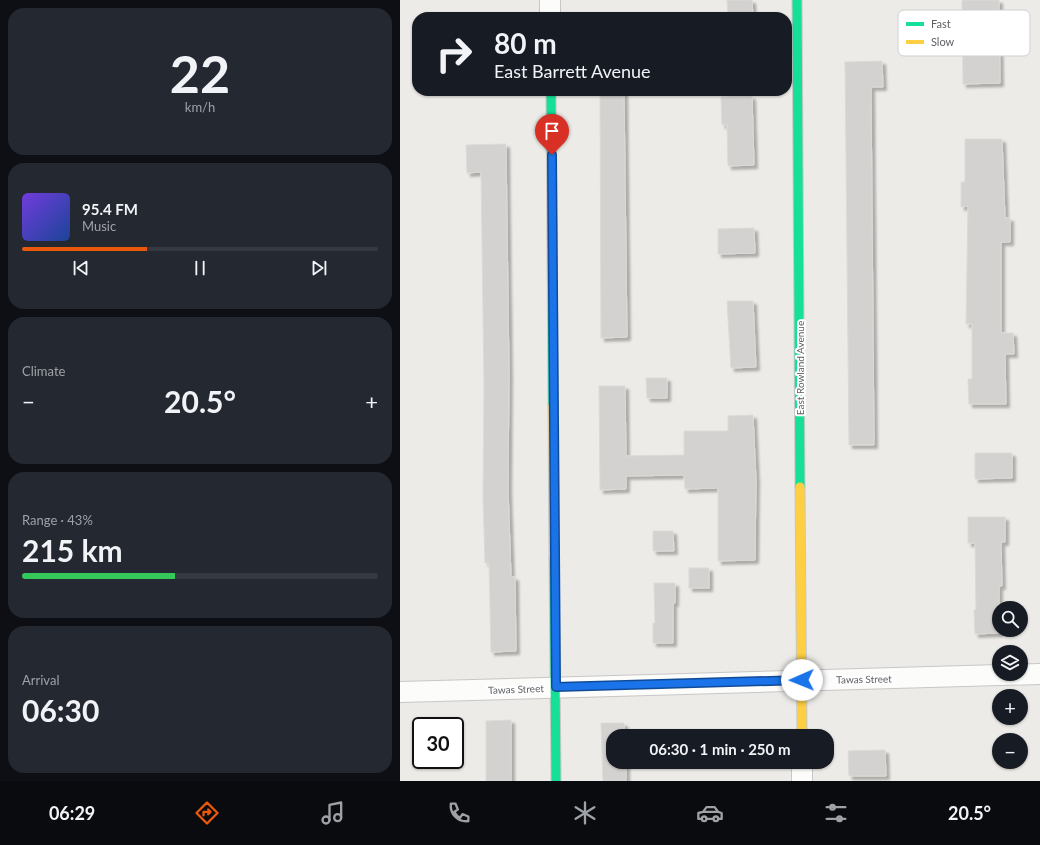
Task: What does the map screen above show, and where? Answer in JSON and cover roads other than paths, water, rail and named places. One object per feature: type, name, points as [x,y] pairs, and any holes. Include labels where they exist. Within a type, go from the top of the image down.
[{"type":"street","points":[[550,0],[550,12]]},
{"type":"street","name":"East Rowland Avenue","points":[[797,0],[802,729]]},
{"type":"street","points":[[551,96],[556,781]]},
{"type":"street","name":"Tawas Street","points":[[400,692],[1040,674]]},
{"type":"street","points":[[802,769],[802,781]]}]
